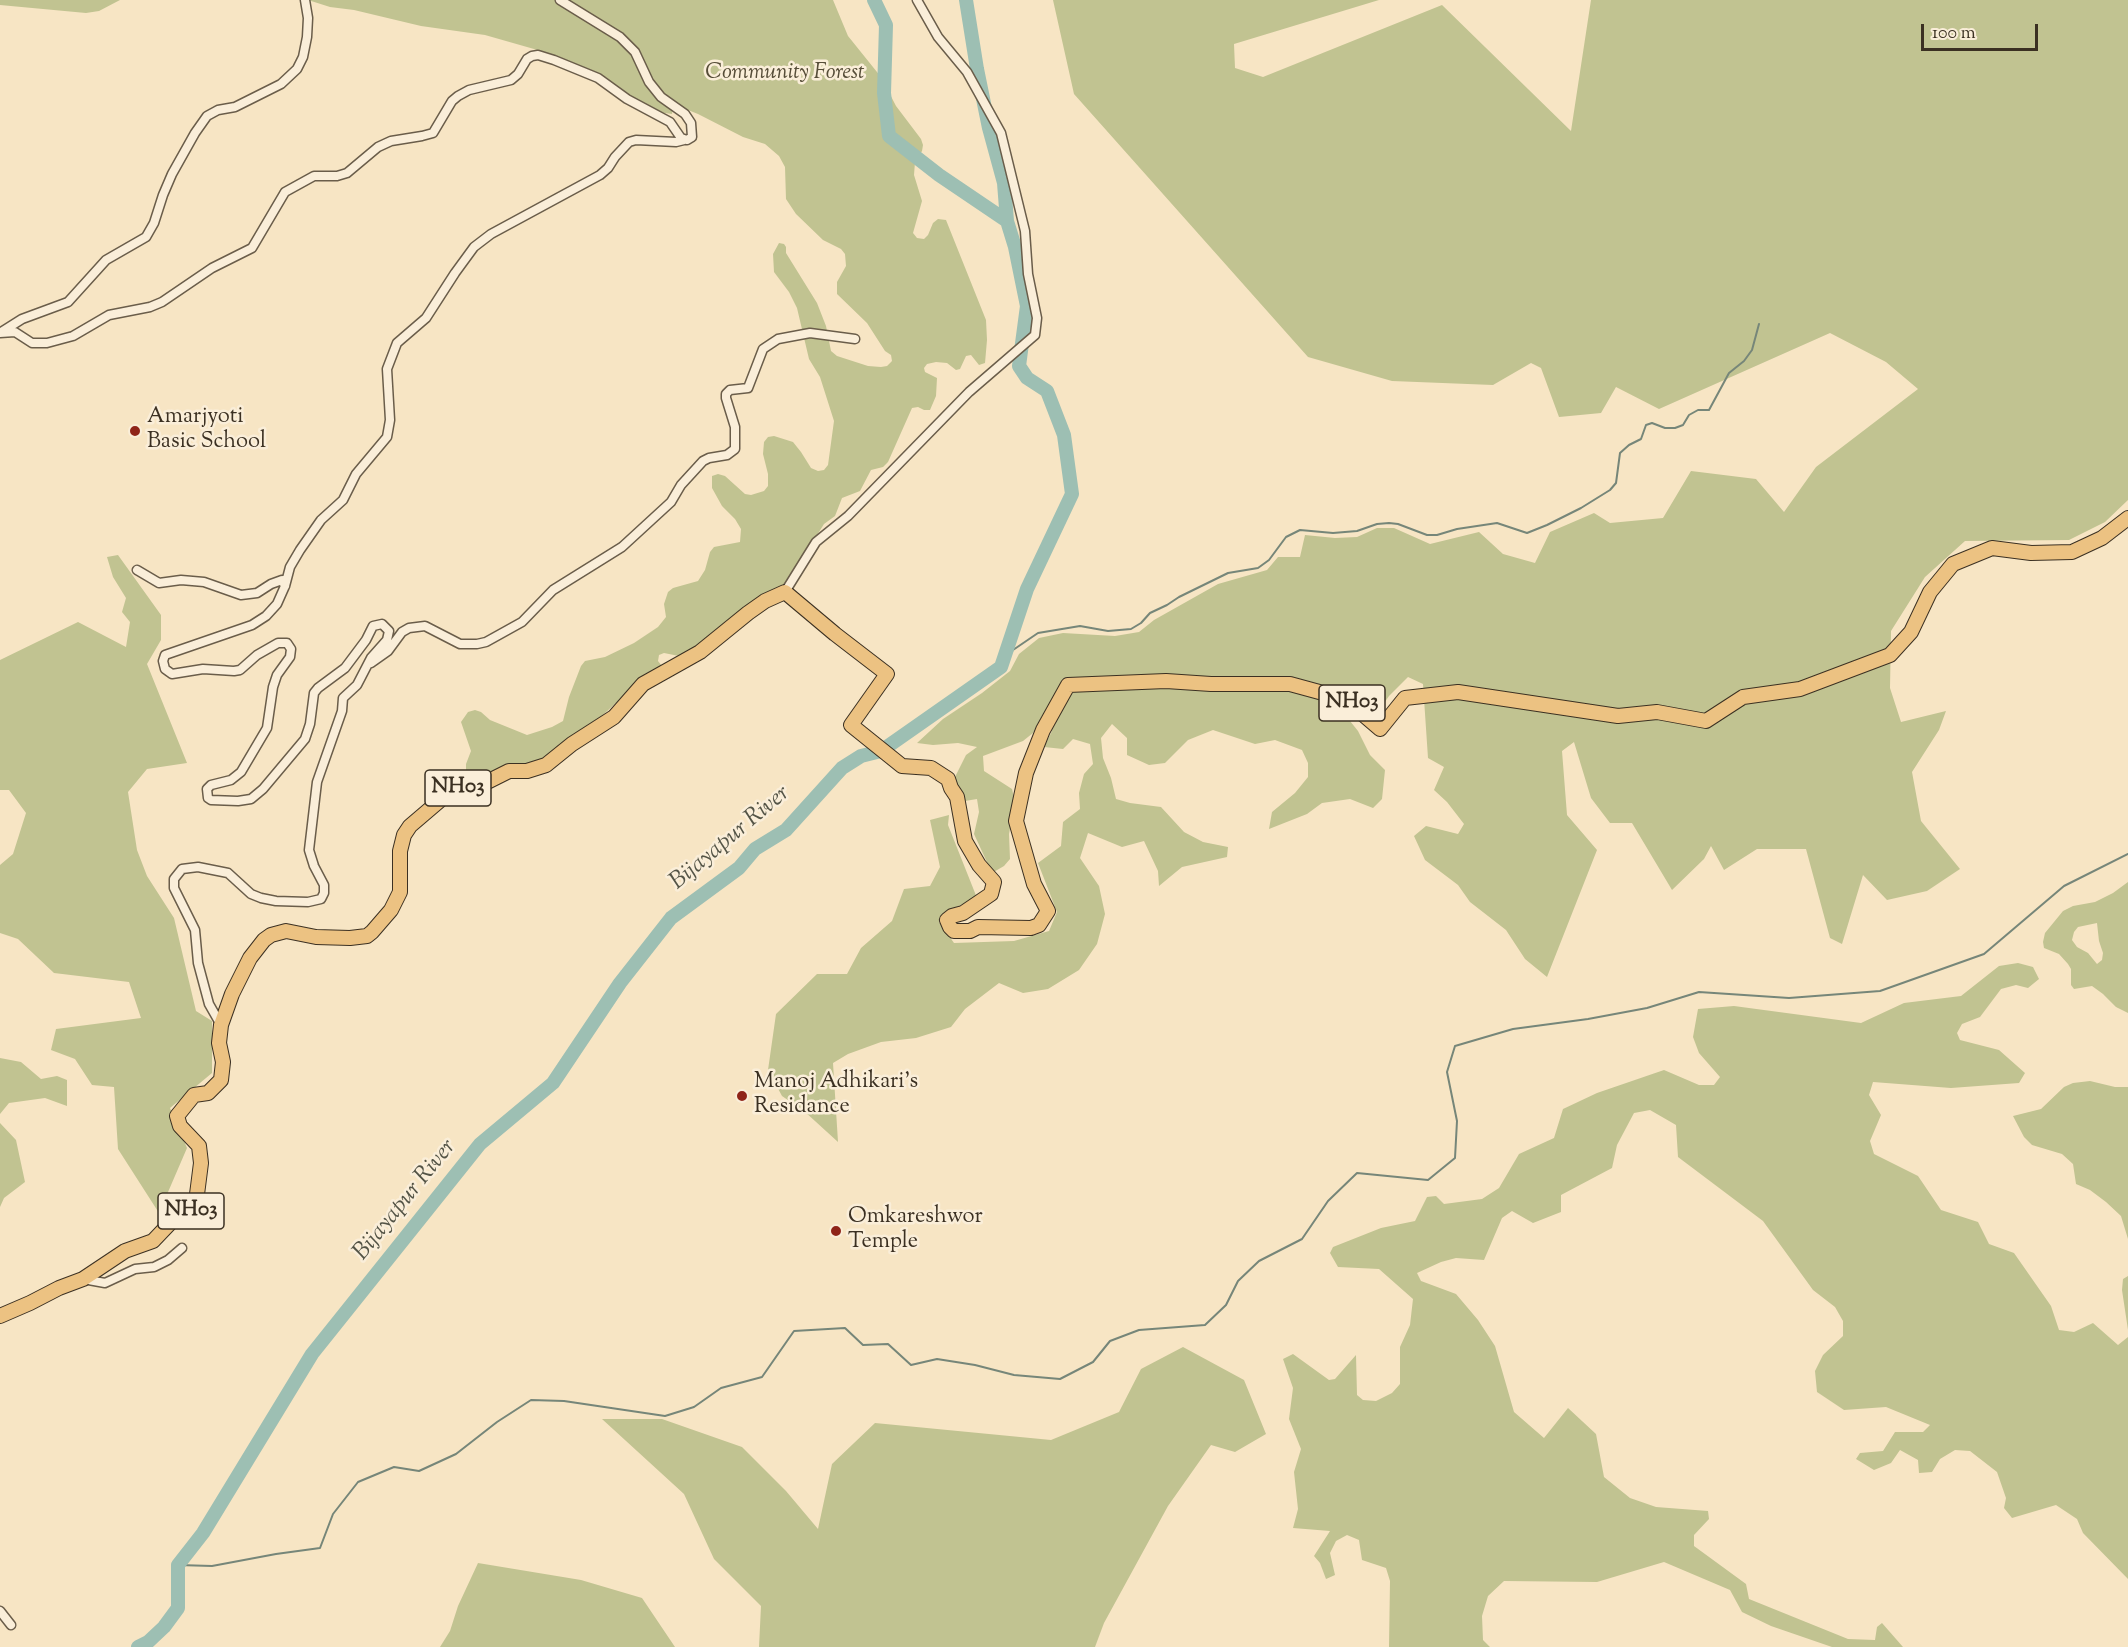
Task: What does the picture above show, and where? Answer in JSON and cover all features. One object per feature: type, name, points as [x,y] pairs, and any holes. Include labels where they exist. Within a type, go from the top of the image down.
[{"type":"main road","name":"NH03","points":[[0,1316],[59,1287],[83,1279],[125,1251],[153,1241],[174,1219],[195,1210],[201,1163],[199,1146],[180,1126],[177,1116],[194,1095],[208,1093],[221,1080],[223,1062],[219,1043],[221,1025],[232,994],[250,958],[264,940],[271,935],[286,931],[316,937],[350,939],[366,936],[377,928],[391,910],[400,892],[400,851],[404,835],[410,826],[451,791],[487,782],[509,771],[527,771],[546,765],[572,744],[614,717],[642,684],[700,652],[765,601],[785,592],[887,674],[851,725],[903,766],[931,768],[948,779],[957,797],[965,842],[979,865],[994,882],[991,894],[963,913],[947,920],[950,927],[954,931],[970,931],[978,927],[1031,928],[1039,925],[1048,911],[1034,884],[1016,821],[1026,773],[1042,730],[1068,685],[1166,681],[1211,684],[1290,684],[1345,699],[1380,729],[1405,698],[1458,692],[1618,716],[1657,712],[1706,721],[1743,697],[1800,689],[1890,655],[1911,632],[1930,592],[1953,564],[1992,548],[2031,553],[2072,552],[2102,538],[2128,518]]},
{"type":"street","points":[[0,333],[22,319],[68,302],[106,260],[146,237],[154,224],[172,174],[207,116],[218,110],[235,107],[281,84],[297,69],[303,57],[307,37],[308,18],[304,0]]},
{"type":"street","points":[[221,1025],[208,1004],[198,963],[195,930],[174,888],[174,879],[182,869],[198,867],[228,873],[252,894],[261,898],[308,902],[321,899],[324,885],[309,850],[317,782],[342,711],[343,698],[357,685],[371,658],[387,640],[389,631],[385,625],[373,626],[366,640],[345,668],[318,688],[313,700],[309,731],[298,748],[263,789],[245,800],[215,801],[208,798],[208,786],[231,780],[240,772],[267,728],[273,687],[277,675],[290,657],[291,649],[287,643],[278,642],[256,655],[240,670],[234,671],[203,669],[172,674],[165,669],[164,658],[168,653],[231,634],[252,625],[272,610],[285,586],[290,567],[315,528],[326,514],[343,500],[356,474],[387,437],[390,420],[387,369],[397,343],[426,318],[474,248],[491,234],[600,175],[629,142],[636,140],[676,142],[692,137],[693,130],[688,118],[661,97],[649,82],[635,52],[620,37],[560,0]]},
{"type":"street","points":[[785,592],[816,543],[848,516],[969,392],[1035,335],[1036,318],[1028,274],[1025,231],[1001,133],[967,72],[938,37],[917,0]]},
{"type":"street","points":[[0,333],[15,332],[32,343],[47,343],[73,336],[109,315],[162,302],[212,268],[252,248],[285,192],[314,176],[337,176],[346,173],[378,147],[391,141],[433,133],[452,101],[458,96],[469,90],[511,80],[532,56],[538,55],[554,60],[598,78],[627,99],[670,122],[684,140]]},
{"type":"street","points":[[364,670],[372,661],[388,651],[402,632],[409,628],[425,626],[460,644],[477,644],[486,642],[522,622],[553,590],[622,547],[671,502],[681,485],[703,461],[727,455],[735,449],[735,427],[726,394],[730,390],[748,388],[763,349],[778,339],[810,333],[855,339]]},
{"type":"street","points":[[137,570],[159,583],[181,580],[204,582],[241,595],[257,593],[282,580],[285,586]]},
{"type":"street","points":[[83,1279],[105,1283],[135,1269],[154,1267],[168,1260],[182,1248]]},
{"type":"street","points":[[0,1611],[11,1625]]},
{"type":"green space","points":[[0,0],[120,0],[99,11],[86,13],[0,5]]},
{"type":"green space","name":"Community Forest","points":[[308,0],[833,0],[848,36],[881,77],[896,106],[921,139],[922,151],[915,162],[914,175],[922,201],[913,233],[917,238],[924,239],[933,223],[938,219],[946,220],[986,320],[985,363],[979,365],[971,355],[966,356],[960,369],[956,370],[947,363],[927,364],[924,368],[925,372],[937,378],[936,396],[930,410],[912,408],[888,462],[883,467],[871,470],[860,491],[842,498],[835,516],[824,524],[785,586],[684,657],[664,653],[659,655],[658,661],[662,666],[550,757],[477,779],[466,770],[471,751],[461,722],[468,712],[475,710],[481,712],[490,720],[527,735],[563,721],[569,697],[585,661],[605,657],[634,643],[658,627],[666,617],[664,604],[668,592],[673,588],[698,581],[714,547],[740,542],[741,529],[722,506],[712,488],[712,476],[718,474],[725,476],[745,494],[751,495],[764,491],[768,486],[768,474],[763,454],[764,442],[768,437],[774,436],[793,442],[811,468],[818,471],[824,470],[828,465],[834,421],[820,377],[809,359],[797,308],[789,292],[774,272],[773,254],[779,243],[786,247],[786,253],[817,303],[826,326],[831,351],[837,356],[868,366],[881,367],[887,366],[892,361],[891,355],[885,351],[867,323],[837,294],[837,282],[846,266],[845,254],[841,249],[823,240],[796,214],[786,199],[785,167],[779,156],[765,144],[743,137],[673,104],[672,114],[658,112],[617,88],[607,78],[534,49],[485,35],[421,26],[354,10],[330,7]]},
{"type":"green space","points":[[1053,0],[1379,0],[1234,44],[1235,68],[1263,77],[1442,5],[1571,131],[1591,0],[2128,0],[2128,500],[2105,522],[2069,540],[1965,541],[1925,577],[1891,631],[1890,688],[1901,722],[1946,711],[1939,730],[1912,772],[1921,821],[1960,869],[1927,891],[1887,900],[1863,875],[1842,944],[1830,938],[1806,849],[1757,849],[1724,870],[1711,846],[1704,859],[1672,890],[1632,823],[1610,823],[1591,798],[1574,742],[1562,751],[1567,815],[1597,850],[1547,977],[1525,959],[1506,930],[1470,902],[1458,885],[1425,860],[1414,836],[1426,826],[1458,834],[1464,824],[1447,802],[1434,790],[1444,767],[1428,758],[1423,684],[1408,677],[1389,696],[1375,716],[1364,695],[1342,711],[1358,731],[1370,755],[1385,770],[1382,799],[1373,808],[1350,799],[1322,803],[1307,814],[1269,829],[1272,812],[1295,793],[1308,777],[1308,763],[1302,750],[1275,740],[1255,744],[1213,730],[1188,740],[1165,763],[1149,765],[1127,755],[1127,738],[1112,724],[1101,738],[1103,758],[1116,799],[1161,807],[1184,832],[1203,842],[1228,847],[1227,857],[1182,867],[1159,886],[1158,871],[1144,841],[1122,847],[1088,833],[1080,858],[1099,886],[1105,914],[1097,944],[1079,970],[1048,989],[1023,993],[999,983],[965,1009],[951,1027],[916,1038],[881,1042],[848,1054],[833,1063],[838,1142],[804,1111],[782,1096],[768,1070],[776,1014],[817,974],[847,974],[861,948],[892,921],[904,889],[930,886],[940,867],[930,820],[949,815],[948,825],[977,898],[947,911],[939,922],[954,943],[1014,941],[1049,931],[1057,912],[1038,863],[1061,846],[1063,822],[1080,809],[1079,793],[1084,774],[1093,764],[1090,744],[1073,739],[1063,749],[1044,747],[1052,731],[1042,716],[1033,733],[1023,741],[983,756],[984,771],[1012,789],[1015,802],[1009,834],[1010,859],[1004,866],[992,873],[974,834],[979,812],[977,799],[965,801],[953,781],[966,755],[977,747],[958,743],[933,745],[917,743],[943,719],[1010,671],[1019,654],[1039,638],[1063,633],[1115,636],[1139,632],[1154,620],[1218,584],[1267,570],[1278,557],[1300,557],[1305,535],[1335,538],[1357,537],[1377,528],[1394,528],[1430,544],[1479,532],[1503,554],[1535,563],[1550,532],[1594,513],[1610,523],[1663,518],[1691,471],[1756,479],[1784,512],[1816,467],[1918,389],[1886,362],[1830,333],[1659,409],[1616,387],[1601,413],[1559,417],[1541,368],[1531,363],[1493,385],[1392,381],[1308,357],[1074,94]]},
{"type":"green space","points":[[118,555],[161,615],[161,640],[147,664],[187,763],[147,769],[128,792],[137,850],[147,876],[174,918],[196,1011],[212,1021],[212,1073],[170,1108],[187,1148],[159,1213],[118,1149],[114,1087],[92,1085],[75,1059],[51,1050],[56,1029],[141,1018],[129,982],[54,973],[18,939],[0,933],[0,865],[13,854],[26,813],[9,790],[0,790],[0,660],[78,622],[126,647],[130,622],[122,612],[126,598],[113,577],[107,557]]},
{"type":"green space","points":[[2128,882],[2128,1013],[2116,1007],[2092,986],[2074,989],[2071,985],[2071,969],[2068,964],[2059,954],[2044,948],[2043,942],[2045,933],[2063,911],[2073,906],[2095,902]],"holes":[[[2097,923],[2103,953],[2102,960],[2097,964],[2072,940],[2078,927]]]},
{"type":"green space","points":[[2018,963],[2033,967],[2039,979],[2028,988],[2016,985],[2001,989],[1980,1017],[1962,1024],[1957,1033],[1960,1040],[1999,1050],[2025,1073],[2019,1083],[1951,1088],[1873,1082],[1869,1095],[1881,1115],[1870,1141],[1874,1154],[1918,1176],[1941,1210],[1978,1222],[1989,1244],[2014,1253],[2051,1306],[2059,1330],[2074,1332],[2093,1323],[2118,1345],[2128,1337],[2128,1579],[2083,1533],[2077,1519],[2056,1505],[2012,1518],[2004,1508],[2006,1498],[1997,1472],[1970,1451],[1955,1450],[1940,1459],[1932,1472],[1919,1473],[1918,1460],[1900,1450],[1891,1463],[1874,1470],[1856,1459],[1860,1453],[1883,1451],[1895,1432],[1923,1432],[1930,1425],[1886,1407],[1844,1410],[1817,1392],[1815,1371],[1823,1355],[1843,1336],[1843,1321],[1835,1307],[1813,1290],[1763,1221],[1678,1157],[1676,1125],[1650,1110],[1634,1113],[1617,1145],[1612,1168],[1561,1195],[1561,1212],[1533,1223],[1512,1211],[1502,1218],[1484,1260],[1456,1258],[1417,1273],[1421,1281],[1456,1294],[1478,1320],[1495,1346],[1514,1412],[1544,1438],[1568,1408],[1596,1434],[1604,1477],[1630,1498],[1656,1507],[1708,1511],[1709,1519],[1694,1535],[1694,1546],[1746,1584],[1749,1599],[1848,1639],[1875,1640],[1877,1627],[1882,1623],[1903,1647],[1832,1647],[1771,1626],[1742,1612],[1730,1590],[1664,1562],[1597,1582],[1504,1581],[1488,1596],[1482,1616],[1483,1640],[1490,1647],[1389,1647],[1390,1581],[1386,1568],[1362,1560],[1359,1540],[1347,1535],[1336,1541],[1330,1553],[1335,1575],[1326,1579],[1320,1563],[1314,1556],[1330,1531],[1293,1528],[1298,1509],[1294,1472],[1301,1449],[1289,1419],[1293,1388],[1283,1359],[1293,1354],[1329,1380],[1335,1379],[1356,1355],[1357,1395],[1363,1400],[1376,1401],[1392,1393],[1400,1384],[1400,1347],[1410,1325],[1413,1299],[1379,1269],[1338,1267],[1330,1253],[1333,1247],[1381,1228],[1415,1221],[1427,1197],[1436,1196],[1444,1204],[1482,1199],[1499,1188],[1519,1154],[1554,1138],[1563,1109],[1597,1093],[1664,1070],[1699,1085],[1714,1085],[1720,1077],[1699,1053],[1693,1037],[1698,1009],[1734,1006],[1861,1023],[1904,1003],[1961,996],[1999,966]]},
{"type":"green space","points":[[0,1058],[21,1062],[41,1079],[57,1076],[67,1080],[67,1106],[45,1098],[9,1103],[0,1114]]},
{"type":"green space","points":[[2090,1081],[2115,1087],[2128,1087],[2128,1239],[2121,1216],[2090,1190],[2076,1184],[2073,1164],[2062,1154],[2032,1145],[2024,1137],[2013,1116],[2041,1109],[2064,1087],[2073,1083]]},
{"type":"green space","points":[[0,1123],[16,1140],[25,1182],[4,1198],[0,1207]]},
{"type":"green space","points":[[2128,1276],[2128,1330],[2122,1290],[2123,1279]]},
{"type":"green space","points":[[1183,1347],[1244,1380],[1266,1434],[1235,1452],[1211,1445],[1168,1506],[1104,1623],[1095,1647],[759,1647],[761,1606],[714,1559],[684,1494],[602,1419],[662,1419],[742,1447],[786,1491],[818,1529],[832,1464],[875,1423],[1051,1440],[1119,1412],[1141,1369]]},
{"type":"green space","points":[[478,1563],[581,1580],[642,1598],[675,1647],[440,1647],[450,1631],[458,1606]]},
{"type":"waterway","name":"Bijayapur River","points":[[138,1647],[148,1642],[164,1627],[178,1608],[178,1565],[203,1533],[312,1354],[480,1144],[553,1083],[620,983],[671,918],[739,868],[755,849],[786,830],[842,768],[861,756],[881,751],[1001,667],[1027,589],[1072,494],[1064,435],[1047,391],[1027,378],[1019,366],[1027,306],[1015,247],[1007,221],[939,175],[889,136],[884,93],[886,25],[874,0]]},
{"type":"waterway","points":[[966,0],[989,128],[1004,183],[1007,221]]},
{"type":"waterway","points":[[1001,667],[1013,650],[1038,633],[1080,626],[1108,631],[1131,629],[1141,623],[1150,613],[1228,573],[1258,568],[1269,560],[1286,537],[1300,530],[1333,533],[1357,531],[1377,524],[1389,523],[1427,535],[1437,535],[1457,529],[1497,523],[1527,533],[1547,525],[1610,490],[1616,483],[1620,453],[1641,439],[1646,425],[1652,423],[1665,428],[1675,428],[1683,425],[1689,415],[1698,410],[1709,410],[1729,373],[1744,361],[1752,350],[1759,324]]},
{"type":"waterway","points":[[178,1565],[212,1566],[320,1548],[333,1514],[358,1482],[394,1467],[419,1471],[456,1454],[497,1422],[531,1400],[564,1401],[665,1416],[694,1407],[721,1388],[762,1377],[794,1331],[845,1328],[863,1345],[888,1344],[911,1365],[937,1359],[975,1365],[1014,1375],[1060,1379],[1093,1362],[1110,1341],[1139,1330],[1205,1325],[1226,1305],[1238,1281],[1259,1261],[1302,1239],[1328,1201],[1357,1173],[1428,1180],[1455,1158],[1457,1121],[1447,1072],[1455,1046],[1513,1029],[1647,1008],[1699,992],[1789,998],[1880,991],[1984,954],[2064,886],[2128,854]]},
{"type":"place","name":"Amarjyoti Basic School","points":[[135,431]]},
{"type":"place","name":"Manoj Adhikari's Residance","points":[[742,1096]]},
{"type":"place","name":"Omkareshwor Temple","points":[[836,1231]]}]
